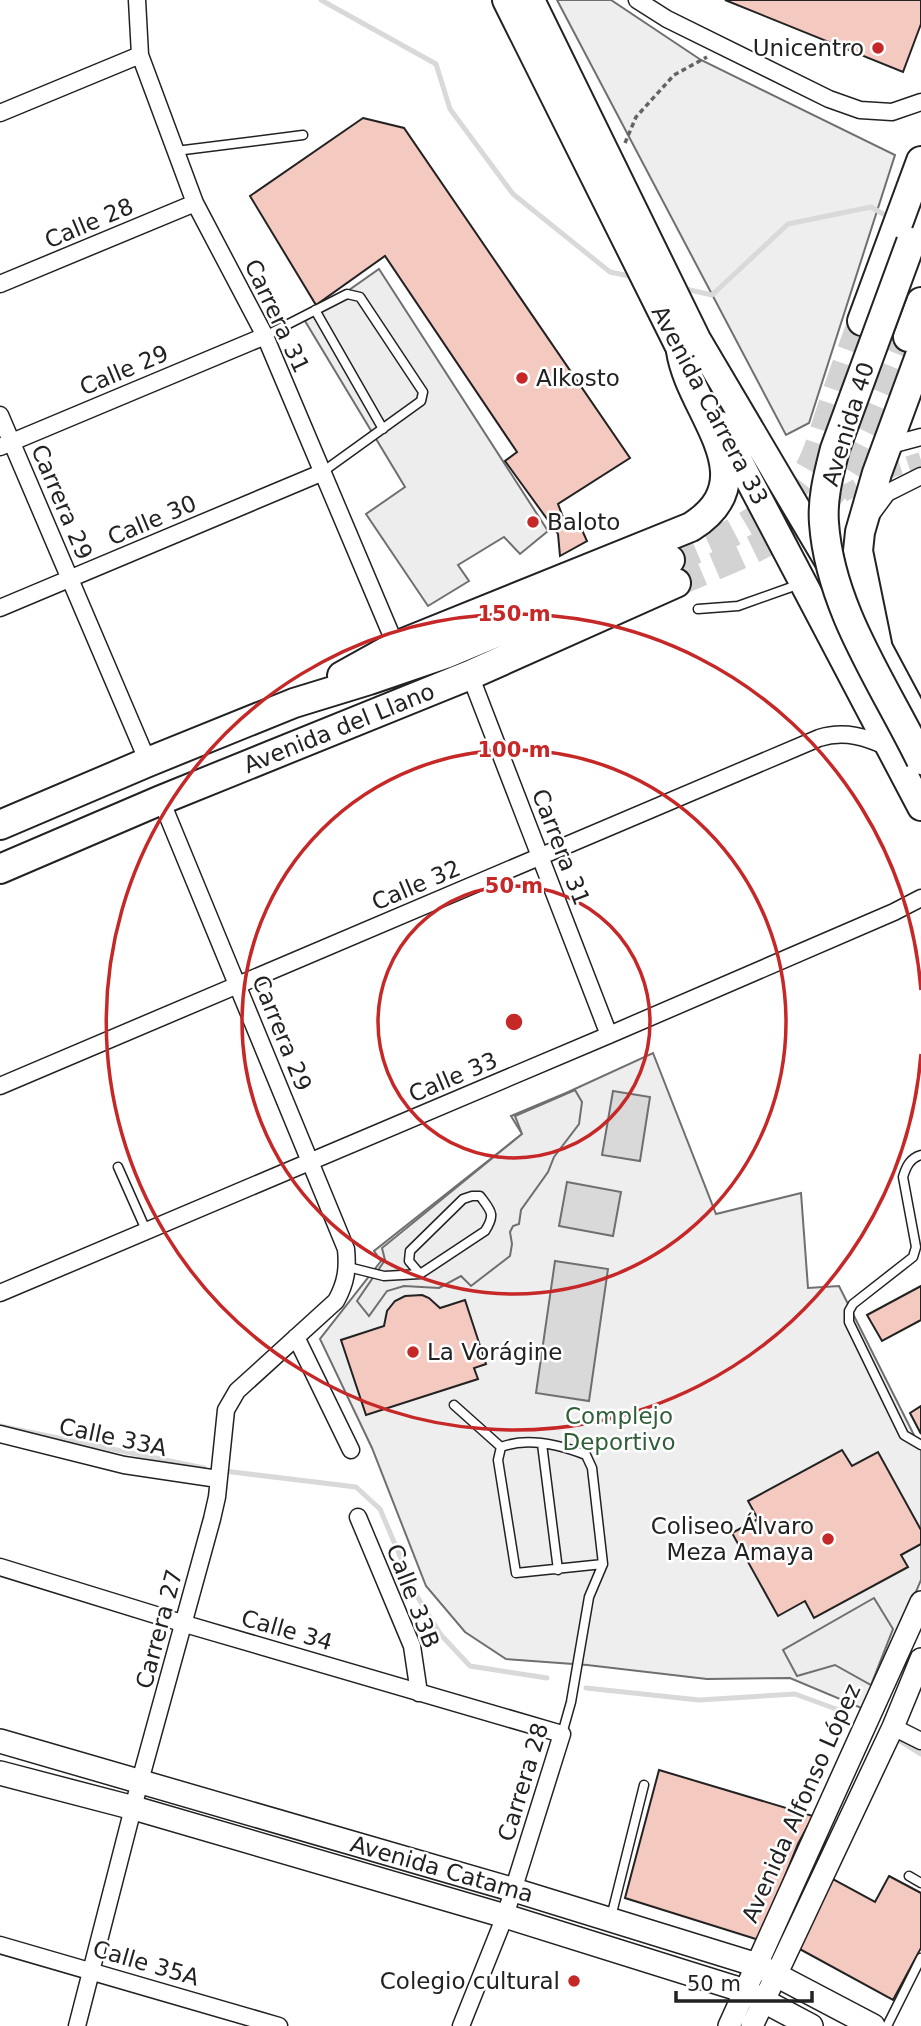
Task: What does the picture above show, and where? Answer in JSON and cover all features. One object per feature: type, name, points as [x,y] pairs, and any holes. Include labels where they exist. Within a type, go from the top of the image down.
[{"type":"highway","name":"Avenida 40","points":[[921,161],[909,225],[827,481],[824,522],[831,566],[841,603],[921,760]]},
{"type":"highway","name":"Avenida 40","points":[[862,321],[909,225]]},
{"type":"highway","points":[[877,644],[858,551],[860,532],[916,348],[921,302]]},
{"type":"highway","points":[[294,703],[396,646],[691,527],[709,514],[724,487],[726,466],[720,445],[684,370],[681,351]]},
{"type":"highway","name":"Avenida del Llano","points":[[0,825],[294,703],[445,654],[673,572],[470,675],[161,800],[0,869]]},
{"type":"main road","name":"Avenida Carrera 33","points":[[506,0],[652,271],[667,302],[681,351],[921,807]]},
{"type":"main road","name":"Avenida Carrera 33","points":[[531,0],[614,169],[652,271]]},
{"type":"main road","name":"Avenida Carrera 33","points":[[667,302],[697,339],[877,644],[914,697],[921,727]]},
{"type":"main road","name":"Avenida Catama","points":[[0,1741],[514,1890],[766,1970],[873,2026]]},
{"type":"main road","name":"Avenida Catama","points":[[0,1773],[134,1808],[505,1916],[754,1996],[811,2026]]},
{"type":"street","name":"Carrera 31","points":[[137,0],[140,55],[195,203],[265,336],[396,646]]},
{"type":"street","points":[[638,0],[667,19],[829,99],[860,110],[892,113],[921,102]]},
{"type":"street","points":[[0,113],[140,55]]},
{"type":"street","name":"Calle 28","points":[[0,284],[195,203]]},
{"type":"street","name":"Calle 29","points":[[6,445],[265,336]]},
{"type":"street","points":[[916,348],[921,386]]},
{"type":"street","name":"Carrera 29","points":[[0,415],[6,445],[69,579],[148,762]]},
{"type":"street","points":[[887,446],[921,438]]},
{"type":"street","name":"Calle 30","points":[[0,608],[321,473]]},
{"type":"street","points":[[860,532],[887,493],[921,476]]},
{"type":"street","name":"Carrera 31","points":[[470,675],[609,1035]]},
{"type":"street","name":"Calle 32","points":[[0,1086],[827,736],[844,734],[867,737],[890,748]]},
{"type":"street","name":"Carrera 29","points":[[161,800],[346,1249],[348,1267],[345,1285]]},
{"type":"street","name":"Calle 33","points":[[0,1293],[609,1035],[921,898]]},
{"type":"street","name":"Carrera 27","points":[[78,2026],[212,1519],[226,1409],[237,1391],[336,1301],[345,1285]]},
{"type":"street","points":[[296,1337],[351,1450]]},
{"type":"street","name":"Calle 33A","points":[[0,1434],[124,1465],[218,1479]]},
{"type":"street","name":"Calle 33B","points":[[358,1517],[412,1646],[419,1693]]},
{"type":"street","name":"Calle 34","points":[[0,1566],[185,1624],[562,1734]]},
{"type":"street","name":"Avenida Alfonso López","points":[[729,2026],[754,1996],[766,1970],[921,1602]]},
{"type":"street","name":"Avenida Alfonso López","points":[[766,1970],[893,1727],[921,1659]]},
{"type":"street","points":[[893,1727],[921,1741]]},
{"type":"street","name":"Carrera 28","points":[[461,2026],[514,1890],[562,1734]]},
{"type":"street","name":"Calle 35A","points":[[0,1945],[279,2026]]},
{"type":"street","name":"Avenida Alfonso López","points":[[752,2026],[754,1996]]},
{"type":"lane","points":[[176,151],[303,135]]},
{"type":"lane","points":[[265,336],[347,294],[360,297],[422,392],[421,401],[321,473]]},
{"type":"lane","points":[[315,310],[383,429]]},
{"type":"lane","points":[[698,609],[738,606],[803,582]]},
{"type":"lane","points":[[921,1155],[914,1157],[906,1166],[903,1177],[916,1247],[913,1257],[853,1304],[849,1311],[849,1322],[904,1435],[921,1445]]},
{"type":"lane","points":[[118,1167],[146,1230]]},
{"type":"lane","points":[[348,1267],[384,1276],[419,1274],[485,1231],[491,1221],[491,1210],[480,1196],[463,1199],[410,1251],[409,1261],[419,1274]]},
{"type":"lane","points":[[454,1405],[501,1447]]},
{"type":"lane","points":[[515,1441],[570,1449],[586,1455],[592,1468],[603,1564],[516,1573],[498,1460],[501,1447],[515,1441]]},
{"type":"lane","points":[[542,1444],[558,1570]]},
{"type":"lane","name":"Carrera 28","points":[[562,1734],[571,1702],[589,1597],[603,1564]]},
{"type":"lane","points":[[610,1920],[644,1785]]},
{"type":"lane","points":[[909,1876],[921,1883]]},
{"type":"lane","points":[[887,2026],[921,1958]]},
{"type":"path","points":[[614,169],[636,117],[644,108],[674,75],[724,47]]},
{"type":"green space","points":[[557,0],[611,0],[701,60],[895,155],[809,423],[786,435]]},
{"type":"green space","name":"Complejo Deportivo","points":[[653,1053],[716,1214],[801,1193],[808,1288],[839,1286],[921,1449],[921,1580],[866,1710],[790,1678],[707,1679],[506,1659],[465,1632],[426,1586],[372,1448],[320,1339],[381,1261],[374,1251],[522,1134],[511,1116]]},
{"type":"shaded area","points":[[379,269],[548,531],[520,554],[504,537],[458,565],[469,581],[428,606],[366,514],[405,487],[305,321]]},
{"type":"shaded area","points":[[575,1090],[582,1102],[579,1124],[554,1157],[548,1172],[521,1210],[519,1224],[513,1226],[510,1232],[510,1256],[471,1286],[461,1276],[439,1288],[404,1286],[387,1291],[369,1316],[357,1301],[385,1260],[382,1248],[522,1134],[515,1116]]},
{"type":"shaded area","points":[[613,1091],[650,1097],[640,1161],[602,1155]]},
{"type":"shaded area","points":[[567,1182],[621,1192],[613,1236],[559,1226]]},
{"type":"shaded area","points":[[555,1261],[608,1269],[589,1401],[536,1393]]},
{"type":"shaded area","points":[[874,1598],[893,1629],[871,1685],[835,1665],[797,1676],[783,1650]]},
{"type":"building","name":"Unicentro","points":[[725,0],[921,0],[921,24],[903,72]]},
{"type":"building","name":"Alkosto","points":[[363,118],[404,128],[630,458],[558,504],[566,525],[578,521],[587,541],[560,556],[558,534],[505,461],[517,452],[385,256],[316,305],[250,196]]},
{"type":"building","points":[[921,1286],[921,1320],[882,1341],[867,1315]]},
{"type":"building","name":"La Vorágine","points":[[422,1295],[440,1308],[465,1300],[486,1364],[474,1368],[478,1379],[366,1415],[341,1340],[384,1326],[387,1311],[395,1301],[405,1296]]},
{"type":"building","points":[[921,1406],[921,1434],[910,1413]]},
{"type":"building","name":"Coliseo Álvaro Meza Amaya","points":[[842,1450],[852,1466],[878,1452],[921,1530],[921,1544],[901,1555],[908,1567],[814,1618],[805,1601],[778,1616],[732,1533],[758,1519],[748,1501]]},
{"type":"building","points":[[659,1770],[813,1816],[798,1844],[759,1940],[625,1898]]},
{"type":"building","points":[[889,1876],[921,1893],[921,1948],[893,2000],[796,1947],[833,1879],[875,1902]]},
{"type":"waterway","points":[[321,0],[436,64],[450,109],[513,194],[610,272],[634,277]]},
{"type":"waterway","points":[[681,288],[712,295],[788,224],[871,207],[890,218]]},
{"type":"waterway","points":[[0,1426],[204,1468]]},
{"type":"waterway","points":[[224,1471],[356,1487],[380,1509],[417,1596],[441,1635],[470,1666],[547,1678]]},
{"type":"waterway","points":[[586,1688],[699,1700],[795,1694],[847,1713]]},
{"type":"waterway","points":[[900,1741],[921,1754]]},
{"type":"tunnel","points":[[670,560],[746,525],[764,514],[795,487],[814,458],[862,321]]},
{"type":"tunnel","points":[[676,583],[782,534],[814,511],[829,496],[857,454],[869,430],[908,337]]},
{"type":"tunnel","points":[[822,506],[881,473],[921,460]]},
{"type":"place","name":"Unicentro","points":[[878,48]]},
{"type":"place","name":"Alkosto","points":[[522,378]]},
{"type":"place","name":"Baloto","points":[[533,522]]},
{"type":"place","name":"La Vorágine","points":[[413,1352]]},
{"type":"place","name":"Coliseo Álvaro Meza Amaya","points":[[828,1539]]},
{"type":"place","name":"Colegio cultural","points":[[574,1981]]}]
